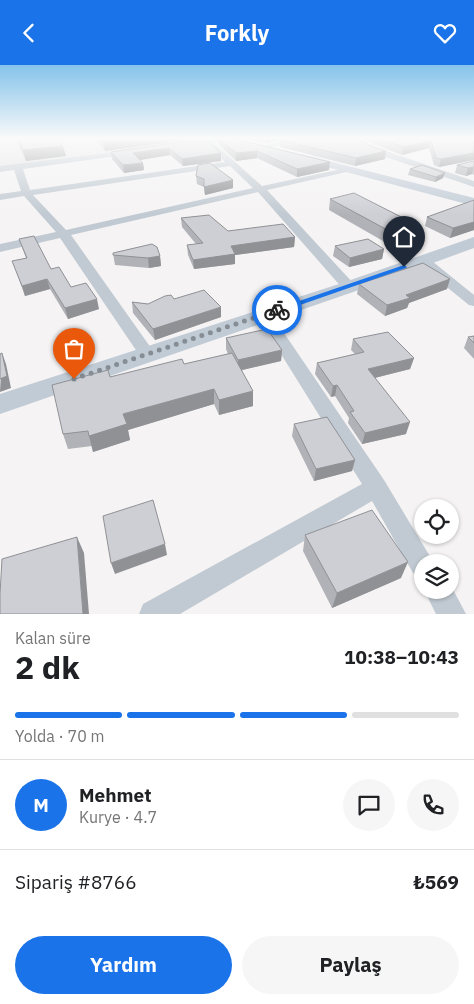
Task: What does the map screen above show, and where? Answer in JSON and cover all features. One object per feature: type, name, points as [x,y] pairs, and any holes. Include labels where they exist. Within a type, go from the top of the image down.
[{"type":"street","points":[[0,169],[36,165]]},
{"type":"street","points":[[0,197],[221,165]]},
{"type":"street","points":[[234,165],[261,190],[349,287]]},
{"type":"street","points":[[331,165],[474,202]]},
{"type":"street","points":[[417,165],[474,184]]},
{"type":"street","points":[[18,167],[26,193],[63,233],[148,355]]},
{"type":"street","points":[[438,172],[456,167]]},
{"type":"street","points":[[0,248],[348,169]]},
{"type":"street","points":[[0,404],[349,287],[474,242]]},
{"type":"street","points":[[422,260],[474,302]]},
{"type":"street","points":[[264,314],[376,487],[416,554]]},
{"type":"street","points":[[153,614],[376,487]]},
{"type":"street","points":[[443,599],[452,614]]},
{"type":"shaded area","points":[[0,165],[18,165],[0,167]]},
{"type":"building","points":[[198,165],[212,165],[233,180],[204,187],[204,179],[196,176]]},
{"type":"building","points":[[287,165],[318,165],[297,169]]},
{"type":"building","points":[[422,165],[445,173],[436,177],[410,169]]},
{"type":"building","points":[[457,165],[474,165],[474,167],[468,168]]},
{"type":"building","points":[[354,193],[419,226],[393,233],[330,199]]},
{"type":"building","points":[[474,200],[474,222],[453,228],[427,217]]},
{"type":"building","points":[[209,215],[228,231],[283,224],[295,237],[231,246],[235,254],[193,260],[187,245],[203,243],[181,218]]},
{"type":"building","points":[[34,236],[51,269],[59,267],[71,287],[86,283],[97,299],[65,308],[47,279],[22,286],[12,261],[27,258],[19,239]]},
{"type":"building","points":[[368,239],[384,249],[350,258],[335,246]]},
{"type":"building","points":[[152,244],[157,247],[160,256],[148,258],[113,255],[113,253]]},
{"type":"building","points":[[423,263],[450,279],[406,295],[410,298],[387,305],[359,284]]},
{"type":"building","points":[[204,290],[221,307],[153,329],[132,302],[148,304],[165,296],[171,295],[174,299]]},
{"type":"building","points":[[267,329],[282,350],[238,360],[226,338]]},
{"type":"building","points":[[388,332],[414,358],[368,369],[410,422],[365,433],[350,412],[354,411],[337,385],[333,386],[317,363],[364,352],[353,339]]},
{"type":"building","points":[[474,336],[474,343],[468,337]]},
{"type":"building","points":[[2,353],[7,376],[0,379],[0,354]]},
{"type":"building","points":[[232,353],[253,391],[219,400],[214,389],[123,414],[127,424],[89,436],[88,431],[63,434],[52,385],[108,370],[110,377],[182,359],[184,364]]},
{"type":"building","points":[[327,417],[355,460],[316,469],[294,424]]},
{"type":"building","points":[[153,500],[165,544],[111,563],[103,516]]},
{"type":"building","points":[[372,510],[408,562],[337,593],[305,535]]},
{"type":"building","points":[[77,537],[83,614],[0,614],[2,559]]},
{"type":"way so far","points":[[74,379],[277,310]]},
{"type":"route","points":[[277,310],[404,267]]}]
